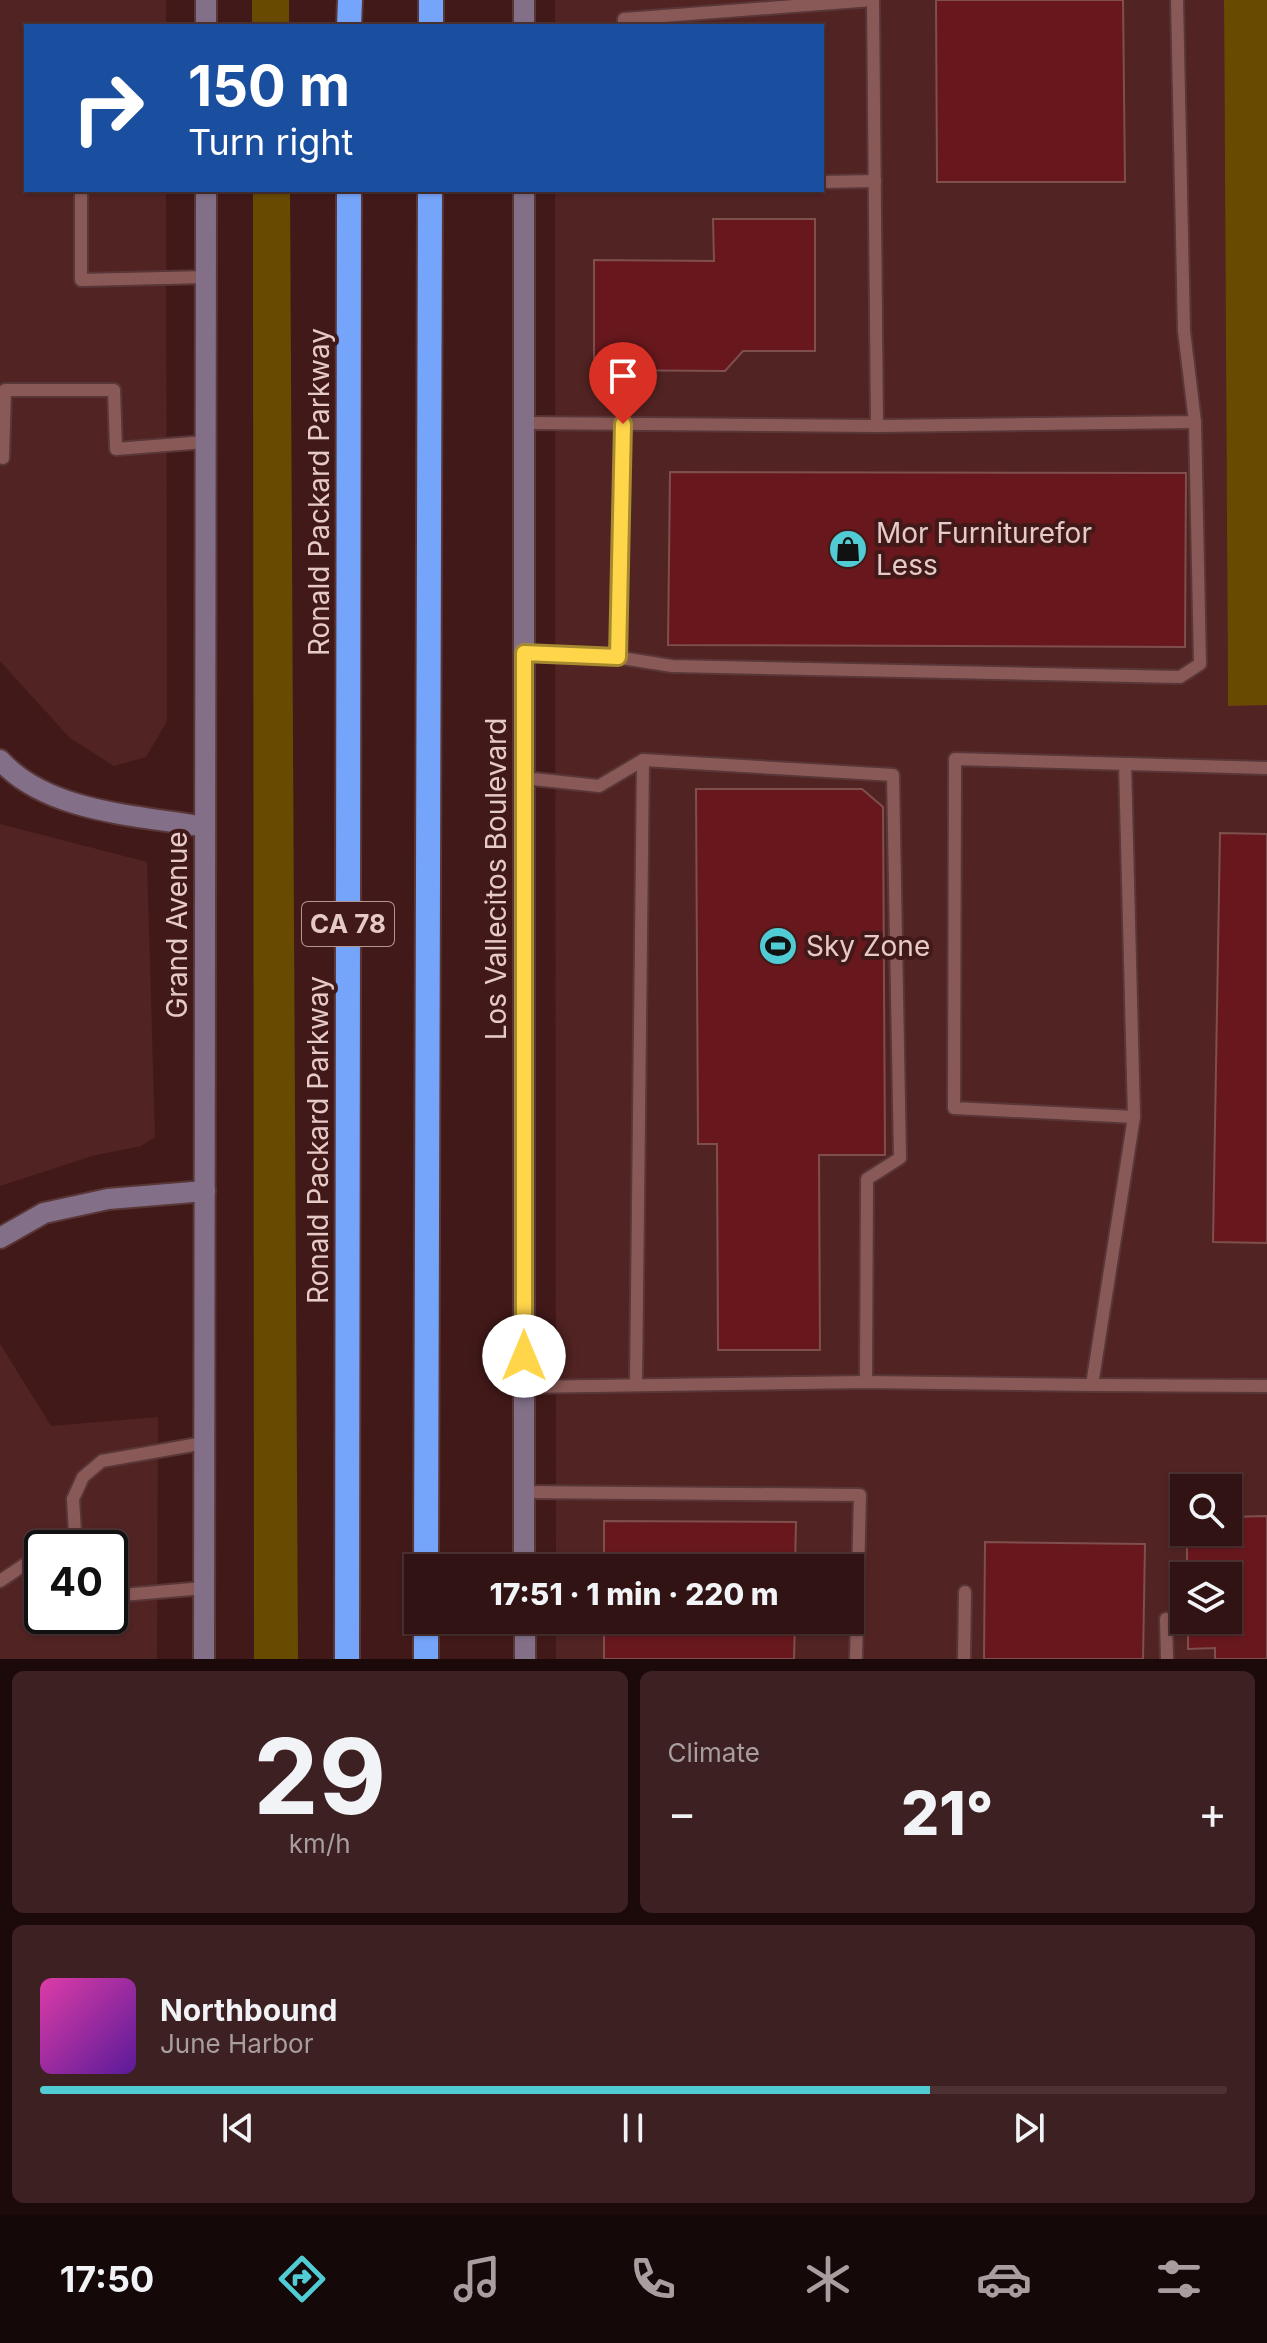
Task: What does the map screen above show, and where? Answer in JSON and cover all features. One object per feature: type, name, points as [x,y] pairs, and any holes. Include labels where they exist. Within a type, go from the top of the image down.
[{"type":"highway","points":[[349,24],[350,0]]},
{"type":"highway","points":[[431,0],[431,24]]},
{"type":"highway","name":"Ronald Packard Parkway","points":[[347,1659],[349,192]]},
{"type":"highway","name":"CA 78","points":[[426,1554],[430,192]]},
{"type":"highway","points":[[426,1634],[426,1659]]},
{"type":"street","points":[[206,0],[206,24]]},
{"type":"street","points":[[524,0],[524,24]]},
{"type":"street","name":"Grand Avenue","points":[[204,1659],[206,192]]},
{"type":"street","name":"Los Vallecitos Boulevard","points":[[524,192],[524,1554]]},
{"type":"street","points":[[0,760],[15,777],[61,801],[205,827]]},
{"type":"street","points":[[0,1238],[44,1213],[108,1199],[205,1191]]},
{"type":"street","points":[[525,1634],[525,1659]]},
{"type":"lane","points":[[624,24],[624,19],[873,0],[877,426]]},
{"type":"lane","points":[[524,653],[618,657],[672,666],[1180,677],[1200,664],[1195,422],[1184,331],[1177,0]]},
{"type":"lane","points":[[824,182],[875,181]]},
{"type":"lane","points":[[81,192],[81,280],[206,277]]},
{"type":"lane","points":[[3,458],[5,390],[114,390],[116,449],[205,442]]},
{"type":"lane","points":[[524,423],[877,426],[1195,422]]},
{"type":"lane","points":[[618,657],[623,424]]},
{"type":"lane","points":[[1134,1117],[954,1108],[955,759],[1267,768]]},
{"type":"lane","points":[[636,1385],[643,760]]},
{"type":"lane","points":[[524,778],[599,786],[643,760],[893,775],[900,1158],[867,1179],[866,1382]]},
{"type":"lane","points":[[1092,1385],[1134,1117],[1125,764]]},
{"type":"lane","points":[[524,1387],[866,1382],[1267,1386]]},
{"type":"lane","points":[[75,1530],[73,1499],[83,1477],[102,1461],[204,1443]]},
{"type":"lane","points":[[524,1492],[860,1495],[856,1659]]},
{"type":"lane","points":[[0,1581],[24,1565]]},
{"type":"lane","points":[[128,1594],[204,1588]]},
{"type":"lane","points":[[964,1659],[965,1592]]},
{"type":"lane","points":[[1166,1619],[1167,1659]]},
{"type":"shaded area","points":[[0,0],[166,0],[166,24],[24,24],[24,192],[166,192],[167,721],[146,757],[114,766],[70,738],[0,661]]},
{"type":"shaded area","points":[[252,0],[289,0],[289,24],[252,24]]},
{"type":"shaded area","points":[[555,0],[1224,0],[1228,705],[1267,705],[1267,1659],[556,1659],[556,1634],[864,1634],[864,1554],[556,1554],[555,192],[824,192],[824,24],[555,24]]},
{"type":"shaded area","points":[[1224,0],[1267,0],[1267,705],[1228,706]]},
{"type":"shaded area","points":[[253,192],[290,192],[298,1659],[254,1659]]},
{"type":"shaded area","points":[[0,824],[147,862],[155,1137],[141,1146],[92,1156],[0,1186]]},
{"type":"shaded area","points":[[0,1344],[51,1426],[158,1417],[157,1659],[0,1659]]},
{"type":"building","points":[[936,0],[1123,0],[1125,182],[937,182]]},
{"type":"building","points":[[713,219],[815,219],[815,351],[743,351],[725,371],[594,370],[594,260],[714,261]]},
{"type":"building","points":[[670,472],[1186,473],[1185,647],[668,645]]},
{"type":"building","points":[[696,789],[862,789],[883,807],[885,1155],[819,1155],[820,1350],[718,1350],[717,1144],[698,1144]]},
{"type":"building","points":[[1220,833],[1267,834],[1267,1243],[1213,1242]]},
{"type":"building","points":[[1267,1516],[1267,1659],[1215,1659],[1215,1648],[1188,1649],[1188,1634],[1242,1634],[1242,1562],[1187,1562],[1187,1546],[1242,1546],[1242,1517]]},
{"type":"building","points":[[604,1521],[796,1522],[795,1554],[604,1554]]},
{"type":"building","points":[[985,1542],[1145,1544],[1143,1659],[984,1659]]},
{"type":"building","points":[[604,1634],[795,1634],[794,1659],[604,1659]]},
{"type":"place","name":"Mor Furniturefor Less","points":[[848,549]]},
{"type":"place","name":"Sky Zone","points":[[778,946]]},
{"type":"route","points":[[524,1356],[524,653],[618,657],[623,424]]}]
